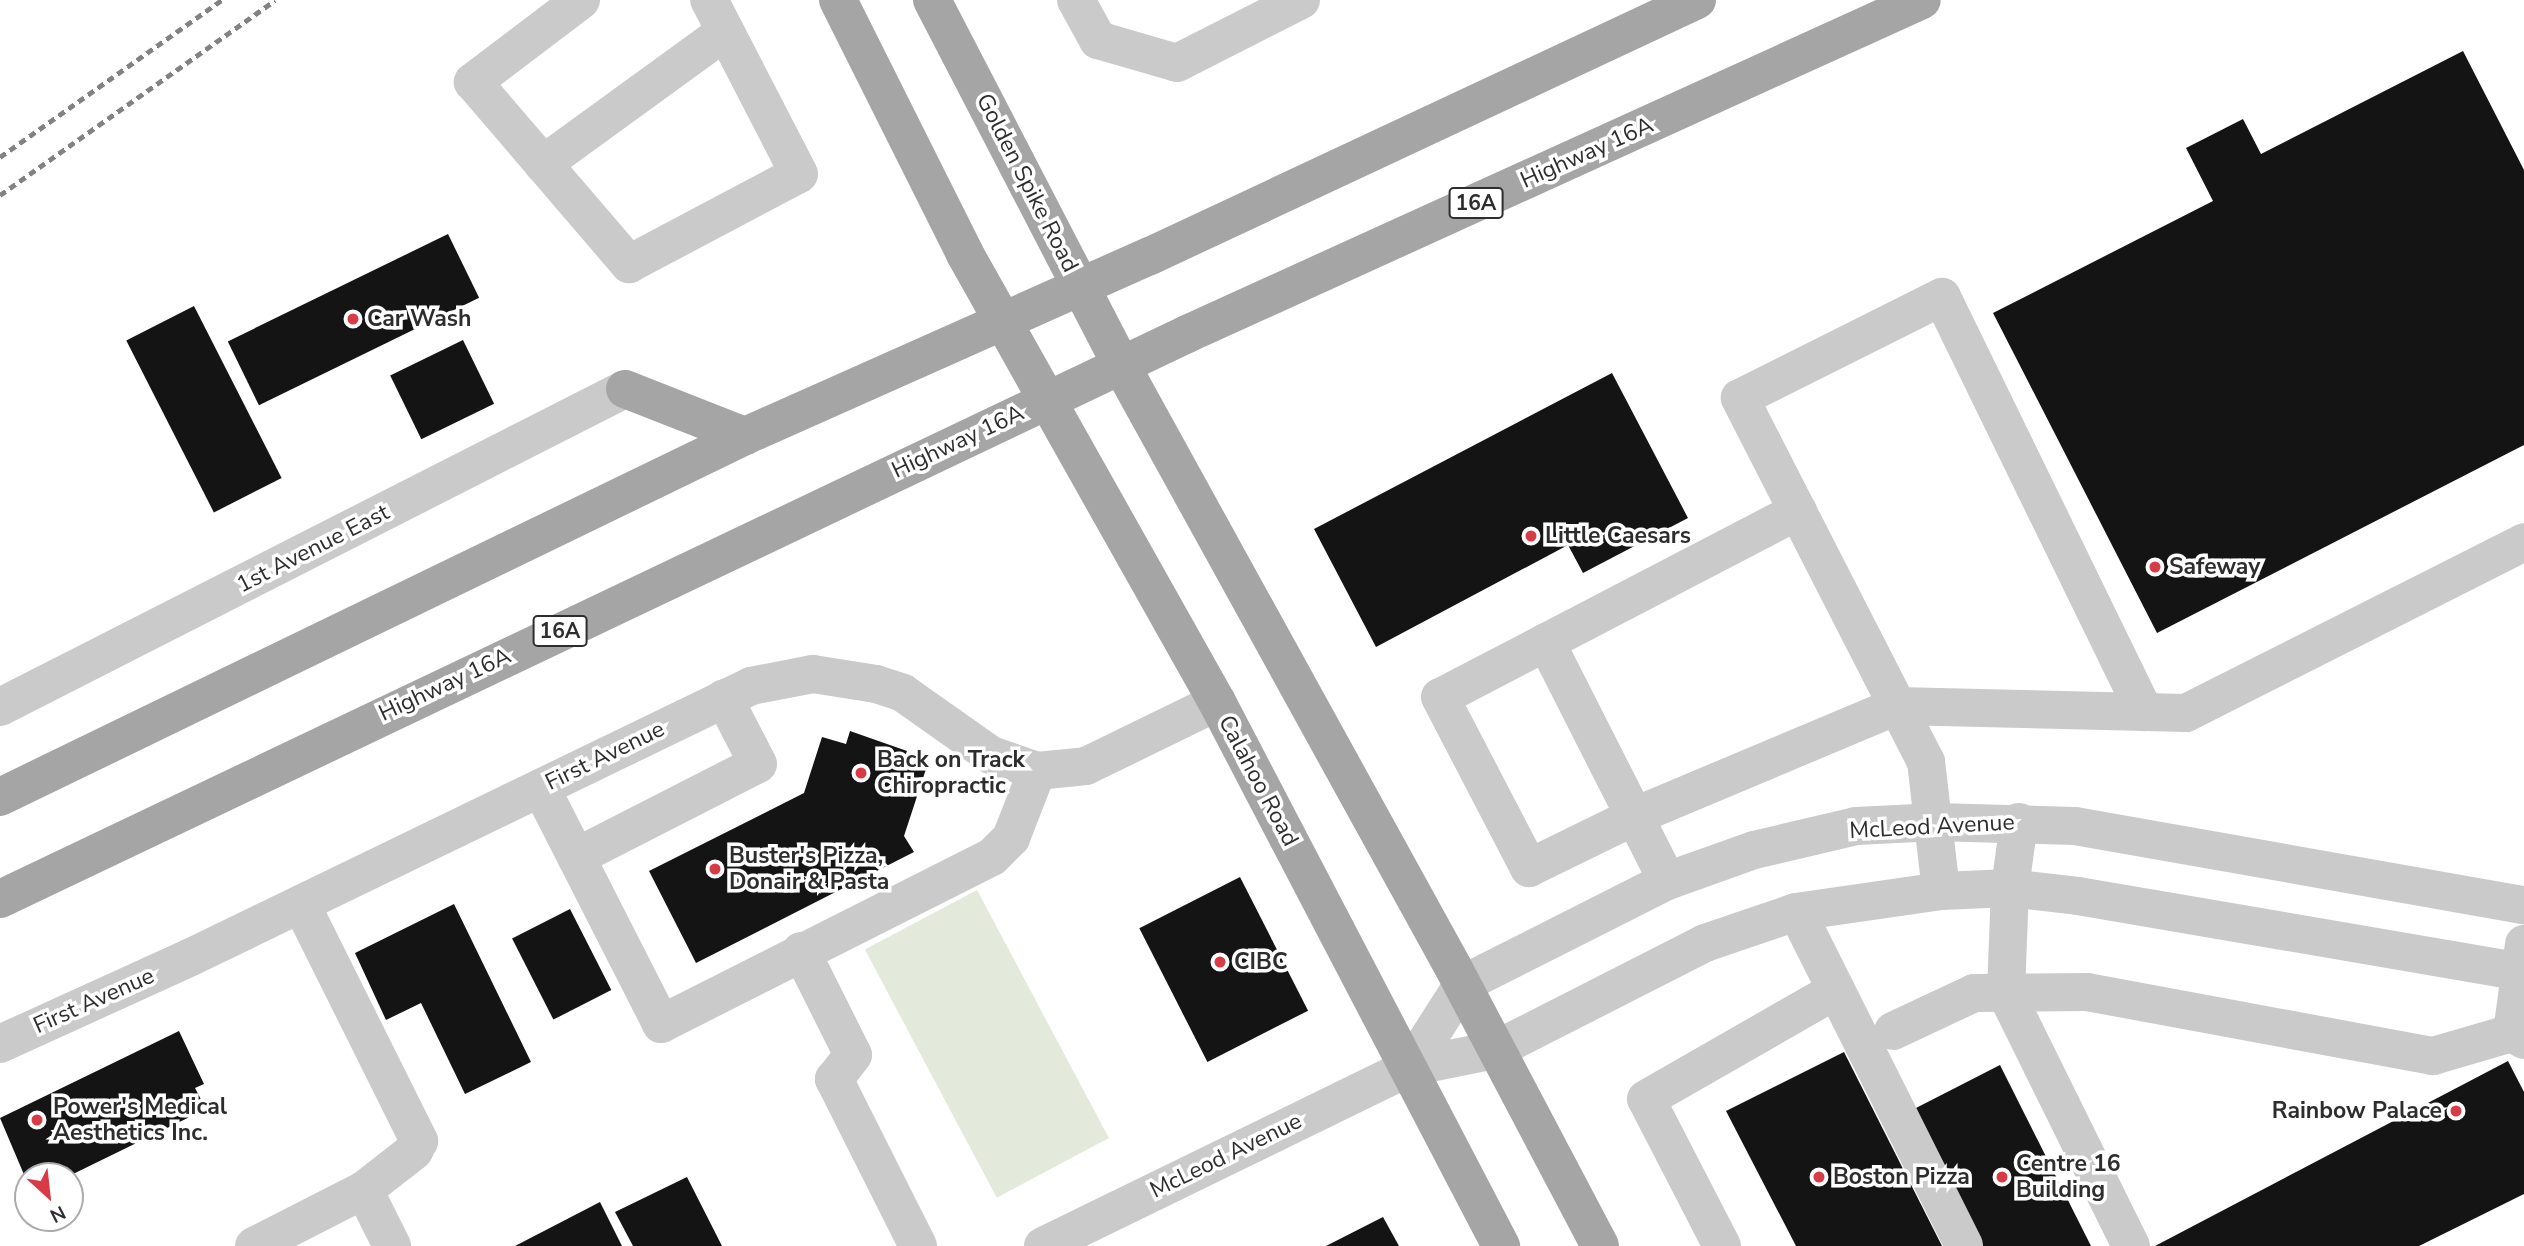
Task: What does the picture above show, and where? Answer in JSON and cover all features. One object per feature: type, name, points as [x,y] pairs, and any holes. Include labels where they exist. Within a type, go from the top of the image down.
[{"type":"main road","points":[[838,0],[1004,321]]},
{"type":"main road","name":"Golden Spike Road","points":[[932,0],[1121,365]]},
{"type":"main road","points":[[0,797],[745,436],[1081,287],[1697,0]]},
{"type":"main road","name":"Highway 16A","points":[[0,899],[1048,399],[1922,0]]},
{"type":"main road","name":"Calahoo Road","points":[[1004,321],[1217,702],[1501,1246]]},
{"type":"main road","points":[[1121,365],[1463,984],[1495,1050],[1600,1246]]},
{"type":"main road","points":[[625,389],[745,436]]},
{"type":"street","points":[[543,164],[717,16],[799,174],[629,264],[543,164],[473,82],[581,0]]},
{"type":"street","points":[[1076,0],[1098,40],[1177,63],[1250,11],[1301,0]]},
{"type":"street","points":[[1941,891],[1937,821],[1926,762],[1740,398],[1942,297],[2144,712]]},
{"type":"street","name":"1st Avenue East","points":[[0,707],[625,389]]},
{"type":"street","points":[[1798,511],[1440,697],[1529,868],[1635,816],[1897,706],[2186,713],[2524,542]]},
{"type":"street","points":[[1546,642],[1667,881]]},
{"type":"street","name":"First Avenue","points":[[0,1044],[301,904],[724,698],[778,678],[849,677],[903,693],[991,755],[1037,771],[1086,766],[1217,702]]},
{"type":"street","points":[[576,857],[758,764],[724,698]]},
{"type":"street","points":[[541,788],[661,1024],[801,951],[992,857],[1011,838],[1037,771]]},
{"type":"street","name":"McLeod Avenue","points":[[1463,984],[1667,881],[1754,850],[1856,826],[1937,821],[2075,826],[2524,905]]},
{"type":"street","points":[[2019,822],[2010,888],[2006,993],[2131,1246]]},
{"type":"street","name":"McLeod Avenue","points":[[1042,1246],[1409,1067],[1495,1050],[1705,943],[1797,912],[1941,891],[2010,888],[2078,895],[2523,963]]},
{"type":"street","points":[[254,1246],[364,1190],[414,1151],[419,1141],[301,904]]},
{"type":"street","points":[[1797,912],[1964,1246]]},
{"type":"street","points":[[801,951],[853,1055],[834,1079],[918,1246]]},
{"type":"street","points":[[1893,1031],[1974,993],[2087,992],[2433,1056],[2518,1037],[2523,963]]},
{"type":"street","points":[[1409,1067],[1463,984]]},
{"type":"street","points":[[1722,1246],[1646,1099],[1836,990]]},
{"type":"street","points":[[364,1190],[392,1246]]},
{"type":"shaded area","points":[[977,890],[1109,1138],[997,1198],[865,950]]},
{"type":"building","points":[[2463,51],[2524,170],[2524,445],[2157,633],[1993,313],[2213,201],[2186,148],[2243,119],[2261,154]]},
{"type":"building","name":"Car Wash","points":[[448,234],[479,298],[259,405],[228,341]]},
{"type":"building","points":[[194,306],[282,478],[214,512],[126,341]]},
{"type":"building","points":[[463,340],[494,404],[421,439],[390,376]]},
{"type":"building","points":[[1612,373],[1688,518],[1583,573],[1568,545],[1376,647],[1314,529]]},
{"type":"building","points":[[850,731],[907,751],[903,762],[926,769],[904,836],[914,852],[696,963],[649,871],[804,793],[822,737],[846,744]]},
{"type":"building","name":"CIBC","points":[[1240,877],[1308,1011],[1207,1062],[1139,928]]},
{"type":"building","points":[[454,904],[531,1062],[465,1094],[421,1003],[386,1020],[355,953]]},
{"type":"building","points":[[570,909],[611,990],[553,1020],[512,939]]},
{"type":"building","points":[[179,1031],[204,1084],[195,1088],[206,1109],[84,1169],[84,1162],[19,1162],[0,1118]]},
{"type":"building","points":[[1844,1052],[1942,1246],[1796,1246],[1726,1111]]},
{"type":"building","points":[[2508,1061],[2524,1092],[2524,1194],[2419,1246],[2155,1246]]},
{"type":"building","name":"Centre 16 Building","points":[[2000,1065],[2091,1246],[1983,1246],[1914,1109]]},
{"type":"building","points":[[687,1177],[722,1246],[633,1246],[615,1212]]},
{"type":"building","points":[[600,1202],[622,1246],[515,1246]]},
{"type":"building","points":[[1383,1217],[1399,1246],[1326,1246]]},
{"type":"railway","points":[[0,157],[222,0]]},
{"type":"railway","points":[[0,195],[275,0]]},
{"type":"place","name":"Car Wash","points":[[353,319]]},
{"type":"place","name":"Little Caesars","points":[[1531,536]]},
{"type":"place","name":"Safeway","points":[[2155,567]]},
{"type":"place","name":"Back on Track Chiropractic","points":[[861,773]]},
{"type":"place","name":"Buster's Pizza, Donair & Pasta","points":[[715,869]]},
{"type":"place","name":"CIBC","points":[[1220,962]]},
{"type":"place","name":"Rainbow Palace","points":[[2456,1111]]},
{"type":"place","name":"Power's Medical Aesthetics Inc.","points":[[37,1120]]},
{"type":"place","name":"Boston Pizza","points":[[1819,1177]]},
{"type":"place","name":"Centre 16 Building","points":[[2002,1177]]}]
